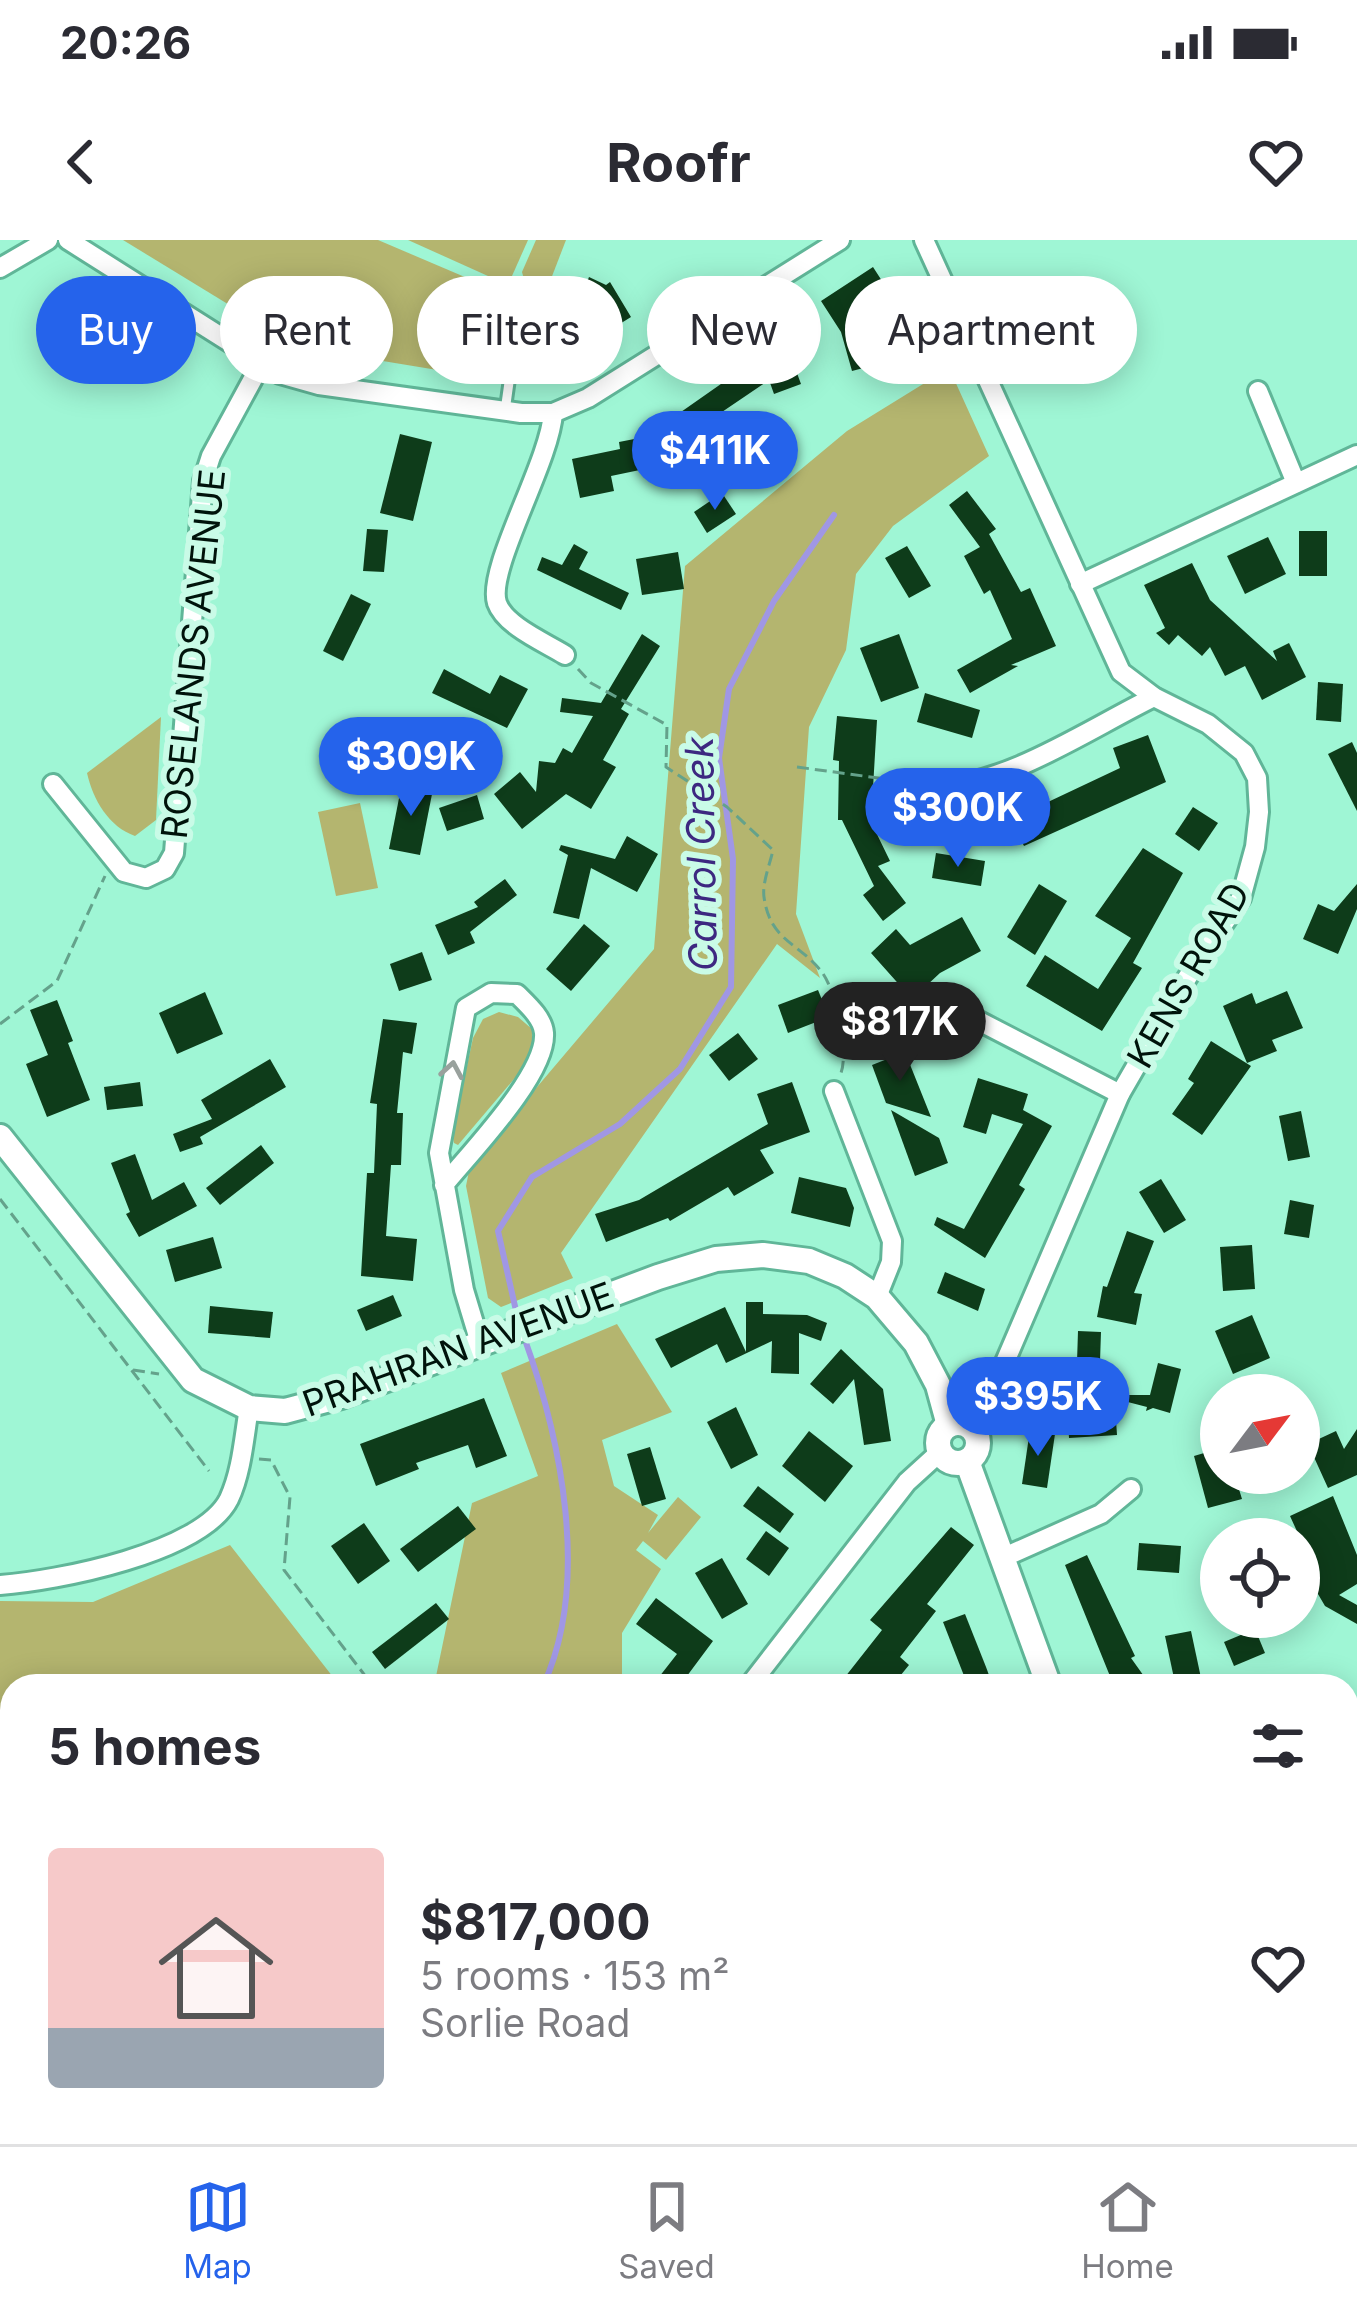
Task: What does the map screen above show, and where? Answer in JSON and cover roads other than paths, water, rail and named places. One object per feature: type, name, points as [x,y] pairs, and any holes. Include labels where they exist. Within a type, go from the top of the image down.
[{"type":"street","points":[[0,268],[48,240]]},
{"type":"street","points":[[68,240],[220,338]]},
{"type":"street","points":[[315,384],[505,412],[553,413],[588,398],[840,240]]},
{"type":"street","name":"KENS ROAD","points":[[924,240],[1121,672],[1154,697],[1208,724],[1244,753],[1257,778],[1259,812],[1241,898],[1187,977],[1120,1094],[975,1432]]},
{"type":"street","name":"ROSELANDS AVENUE","points":[[52,784],[124,872],[146,878],[165,869],[174,853],[203,481],[211,456],[250,384]]},
{"type":"street","points":[[1258,391],[1296,483]]},
{"type":"street","points":[[553,413],[548,449],[496,579],[497,604],[507,618],[565,655]]},
{"type":"street","points":[[1080,584],[1357,455]]},
{"type":"street","points":[[934,788],[970,785],[1009,769],[1154,697]]},
{"type":"street","points":[[444,1185],[538,1064],[544,1032],[533,1010],[517,994],[491,993],[466,1008],[439,1153],[444,1185],[464,1290],[480,1343]]},
{"type":"street","points":[[976,1020],[1120,1094]]},
{"type":"street","points":[[835,1091],[892,1241],[891,1262],[877,1297]]},
{"type":"street","name":"PRAHRAN AVENUE","points":[[0,1137],[193,1380],[249,1408],[285,1411],[332,1399],[716,1258],[763,1255],[809,1262],[845,1276],[877,1297],[916,1343],[938,1385],[949,1425]]},
{"type":"street","points":[[0,1585],[88,1572],[162,1546],[198,1527],[227,1503],[249,1408]]},
{"type":"street","points":[[964,1424],[975,1432],[977,1450],[968,1461],[952,1462],[940,1452],[938,1438],[949,1425],[964,1424]]},
{"type":"street","points":[[758,1674],[907,1483],[940,1452]]},
{"type":"street","points":[[968,1461],[1045,1674]]},
{"type":"street","points":[[1002,1558],[1101,1514],[1132,1489]]},
{"type":"lane","points":[[505,412],[509,384]]},
{"type":"waterway","name":"Carrol Creek","points":[[519,1324],[498,1231],[532,1177],[620,1124],[680,1069],[731,987],[733,859],[719,758],[729,689],[774,601],[834,515]]},
{"type":"waterway","name":"Carrol Creek","points":[[524,1337],[549,1420],[565,1511],[565,1602],[547,1674]]}]
